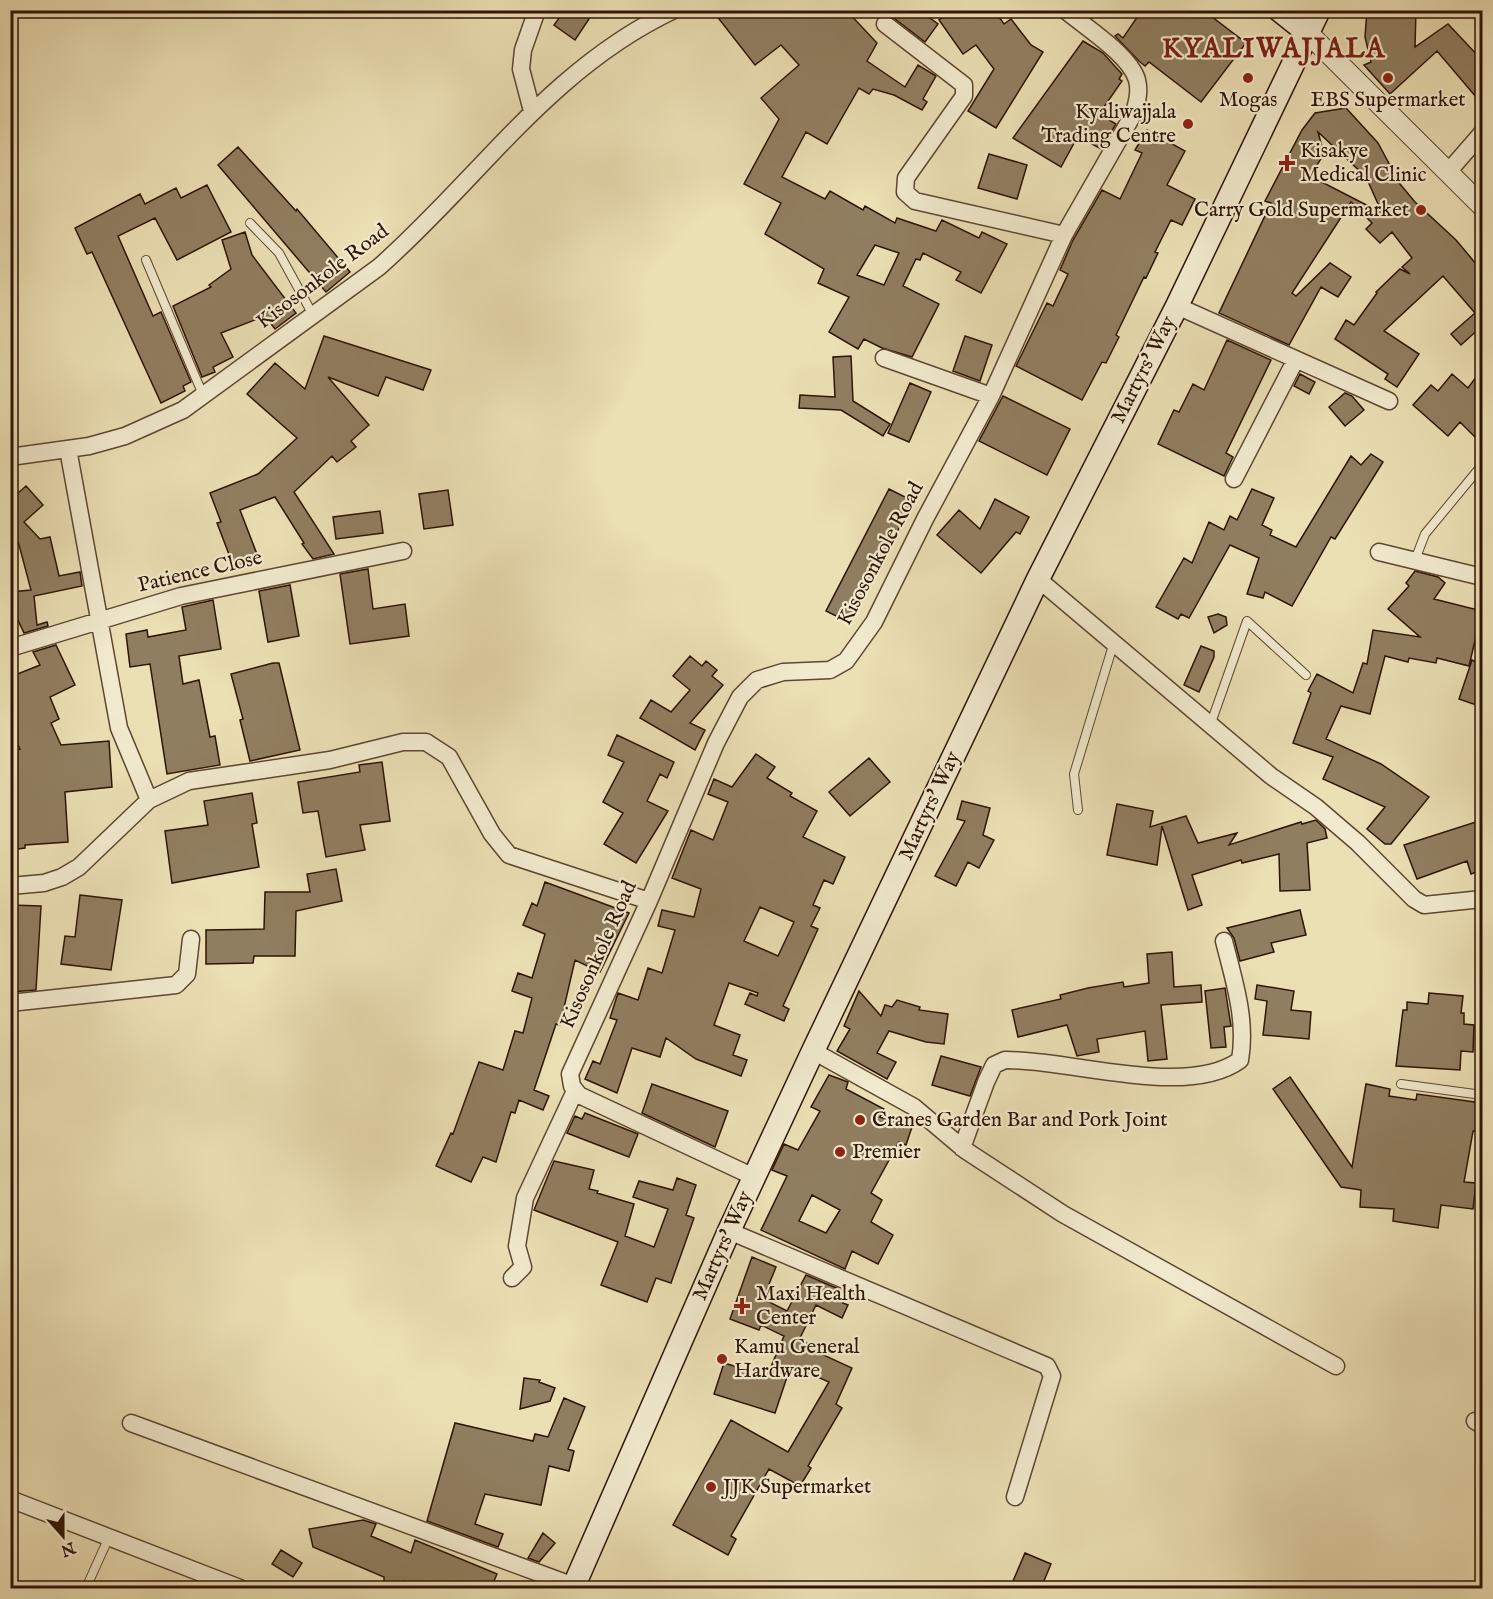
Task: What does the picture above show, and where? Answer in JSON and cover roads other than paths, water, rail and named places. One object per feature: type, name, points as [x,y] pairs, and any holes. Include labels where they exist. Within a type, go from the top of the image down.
[{"type":"main road","points":[[1279,10],[1309,34]]},
{"type":"main road","name":"Martyrs' Way","points":[[574,1587],[729,1231],[813,1051],[1038,579],[1177,306],[1320,10]]},
{"type":"street","points":[[531,111],[520,69],[523,50],[537,10]]},
{"type":"street","name":"Kisosonkole Road","points":[[10,457],[68,449],[125,436],[183,410],[356,286],[406,244],[531,111],[609,46],[674,10]]},
{"type":"street","name":"Kisosonkole Road","points":[[575,1091],[570,1074],[649,901],[716,743],[740,697],[757,680],[783,672],[830,670],[846,661],[874,622],[925,519],[991,396],[1064,235],[1134,113],[1138,95],[1137,80],[1130,66],[1065,10]]},
{"type":"street","points":[[885,24],[964,85],[964,96],[906,178],[905,192],[915,201],[1064,235]]},
{"type":"street","points":[[1309,34],[1482,206]]},
{"type":"street","points":[[1448,172],[1482,133]]},
{"type":"street","points":[[1177,306],[1295,361],[1389,401]]},
{"type":"street","points":[[884,358],[991,396]]},
{"type":"street","points":[[1234,479],[1295,361]]},
{"type":"street","points":[[68,449],[119,728],[149,800]]},
{"type":"street","name":"Patience Close","points":[[10,648],[181,596],[403,551]]},
{"type":"street","points":[[1379,552],[1482,577]]},
{"type":"street","points":[[1038,579],[1271,776],[1316,807],[1424,905],[1482,899]]},
{"type":"street","points":[[10,886],[44,883],[79,867],[149,800],[189,781],[330,760],[403,742],[426,742],[449,757],[492,834],[509,855],[649,901]]},
{"type":"street","points":[[10,1003],[176,985],[188,974],[191,939]]},
{"type":"street","points":[[962,1148],[994,1065],[1005,1060],[1175,1078],[1206,1076],[1230,1068],[1240,1060],[1244,1040],[1239,999],[1224,941]]},
{"type":"street","points":[[813,1051],[914,1107],[962,1148],[1006,1179],[1063,1214],[1336,1366]]},
{"type":"street","points":[[512,1278],[523,1267],[517,1246],[525,1198],[575,1091],[754,1177]]},
{"type":"street","points":[[729,1231],[1047,1366],[1052,1376],[1015,1497]]},
{"type":"street","points":[[131,1423],[574,1587]]},
{"type":"street","points":[[10,1499],[240,1588]]},
{"type":"lane","points":[[250,223],[279,253],[314,316]]},
{"type":"lane","points":[[146,260],[203,395]]},
{"type":"lane","points":[[1415,560],[1425,534],[1482,465]]},
{"type":"lane","points":[[1211,723],[1247,621],[1306,675]]},
{"type":"lane","points":[[1078,810],[1074,774],[1114,642]]},
{"type":"lane","points":[[1401,1084],[1482,1095]]},
{"type":"lane","points":[[86,1588],[109,1537]]},
{"type":"place","name":"Mogas","points":[[1248,78]]},
{"type":"place","name":"EBS Supermarket","points":[[1388,78]]},
{"type":"place","name":"Kyaliwajjala Trading Centre","points":[[1188,124]]},
{"type":"place","name":"Kisakye Medical Clinic","points":[[1287,163]]},
{"type":"place","name":"Carry Gold Supermarket","points":[[1421,210]]},
{"type":"place","name":"Cranes Garden Bar and Pork Joint","points":[[860,1120]]},
{"type":"place","name":"Premier","points":[[840,1152]]},
{"type":"place","name":"Maxi Health Center","points":[[742,1306]]},
{"type":"place","name":"Kamu General Hardware","points":[[722,1359]]},
{"type":"place","name":"JJK Supermarket","points":[[711,1487]]},
{"type":"district","name":"KYALIWAJJALA","points":[[1274,50]]}]
